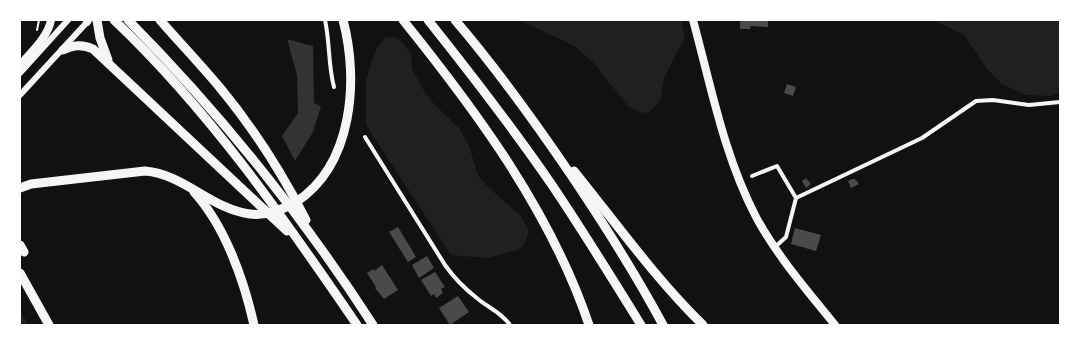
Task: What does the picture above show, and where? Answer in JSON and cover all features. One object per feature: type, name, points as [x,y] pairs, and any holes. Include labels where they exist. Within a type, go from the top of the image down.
[{"type":"highway","points":[[20,64],[45,34],[49,28],[50,20]]},
{"type":"highway","points":[[97,20],[100,38],[110,64]]},
{"type":"highway","points":[[128,20],[179,72],[274,186],[316,240],[373,325]]},
{"type":"highway","points":[[160,20],[241,114],[282,175],[316,240]]},
{"type":"highway","points":[[20,186],[145,171],[163,174],[186,184],[220,204],[242,213],[262,214],[272,212],[292,204],[308,193],[322,176],[335,156],[348,117],[351,70],[343,20]]},
{"type":"highway","points":[[403,20],[459,91],[489,133],[514,173],[564,263],[589,325]]},
{"type":"highway","points":[[428,20],[510,127],[551,184],[594,249],[641,325]]},
{"type":"highway","points":[[455,20],[633,246],[664,283],[703,325]]},
{"type":"highway","points":[[693,20],[727,145],[737,174],[756,217],[775,247],[835,325]]},
{"type":"highway","points":[[116,22],[171,80],[225,142],[305,249],[357,325]]},
{"type":"highway","points":[[63,50],[71,46],[85,45],[93,49],[305,249]]},
{"type":"highway","points":[[510,89],[553,148],[604,224],[663,325]]},
{"type":"highway","points":[[186,184],[212,217],[232,255],[243,284],[254,325]]},
{"type":"highway","points":[[20,273],[49,325]]},
{"type":"highway","points":[[360,305],[377,325]]},
{"type":"street","points":[[20,73],[68,20]]},
{"type":"street","points":[[324,20],[327,31],[331,75],[334,87]]},
{"type":"street","points":[[20,95],[63,50],[88,21]]},
{"type":"street","points":[[796,198],[922,138],[976,101],[993,100],[1029,105],[1060,102]]},
{"type":"street","points":[[365,137],[444,265],[454,278],[467,290],[499,314],[510,325]]},
{"type":"street","points":[[752,176],[777,166],[796,198],[786,237],[775,247]]},
{"type":"shaded area","points":[[520,20],[681,20],[685,37],[664,78],[660,101],[649,112],[642,113],[628,106],[592,61],[574,46]]},
{"type":"shaded area","points":[[933,20],[1060,20],[1060,92],[1052,96],[1027,95],[1003,85],[987,69],[964,35]]},
{"type":"shaded area","points":[[393,37],[400,40],[411,53],[412,69],[424,91],[435,105],[459,128],[468,143],[478,175],[489,188],[520,215],[529,230],[524,245],[518,250],[487,258],[451,255],[366,125],[366,79],[376,49],[385,38]]},
{"type":"shaded area","points":[[287,39],[313,46],[314,103],[321,106],[313,132],[295,161],[282,136],[298,113],[297,75]]},
{"type":"shaded area","points":[[20,311],[29,325],[20,325]]},
{"type":"building","points":[[740,20],[768,20],[768,27],[751,26],[750,29],[740,29]]},
{"type":"building","points":[[787,84],[796,87],[793,96],[784,93]]},
{"type":"building","points":[[806,178],[811,184],[806,188],[802,181]]},
{"type":"building","points":[[855,179],[859,184],[851,188],[848,181]]},
{"type":"building","points":[[398,227],[416,257],[408,262],[389,232]]},
{"type":"building","points":[[795,228],[821,235],[816,251],[791,244]]},
{"type":"building","points":[[427,256],[434,268],[419,278],[412,265]]},
{"type":"building","points":[[382,265],[398,290],[384,299],[375,288],[376,287],[367,273],[373,269],[374,271]]},
{"type":"building","points":[[435,272],[445,287],[441,289],[443,293],[436,298],[434,294],[431,296],[421,280]]},
{"type":"building","points":[[458,296],[469,312],[450,325],[439,308]]}]
